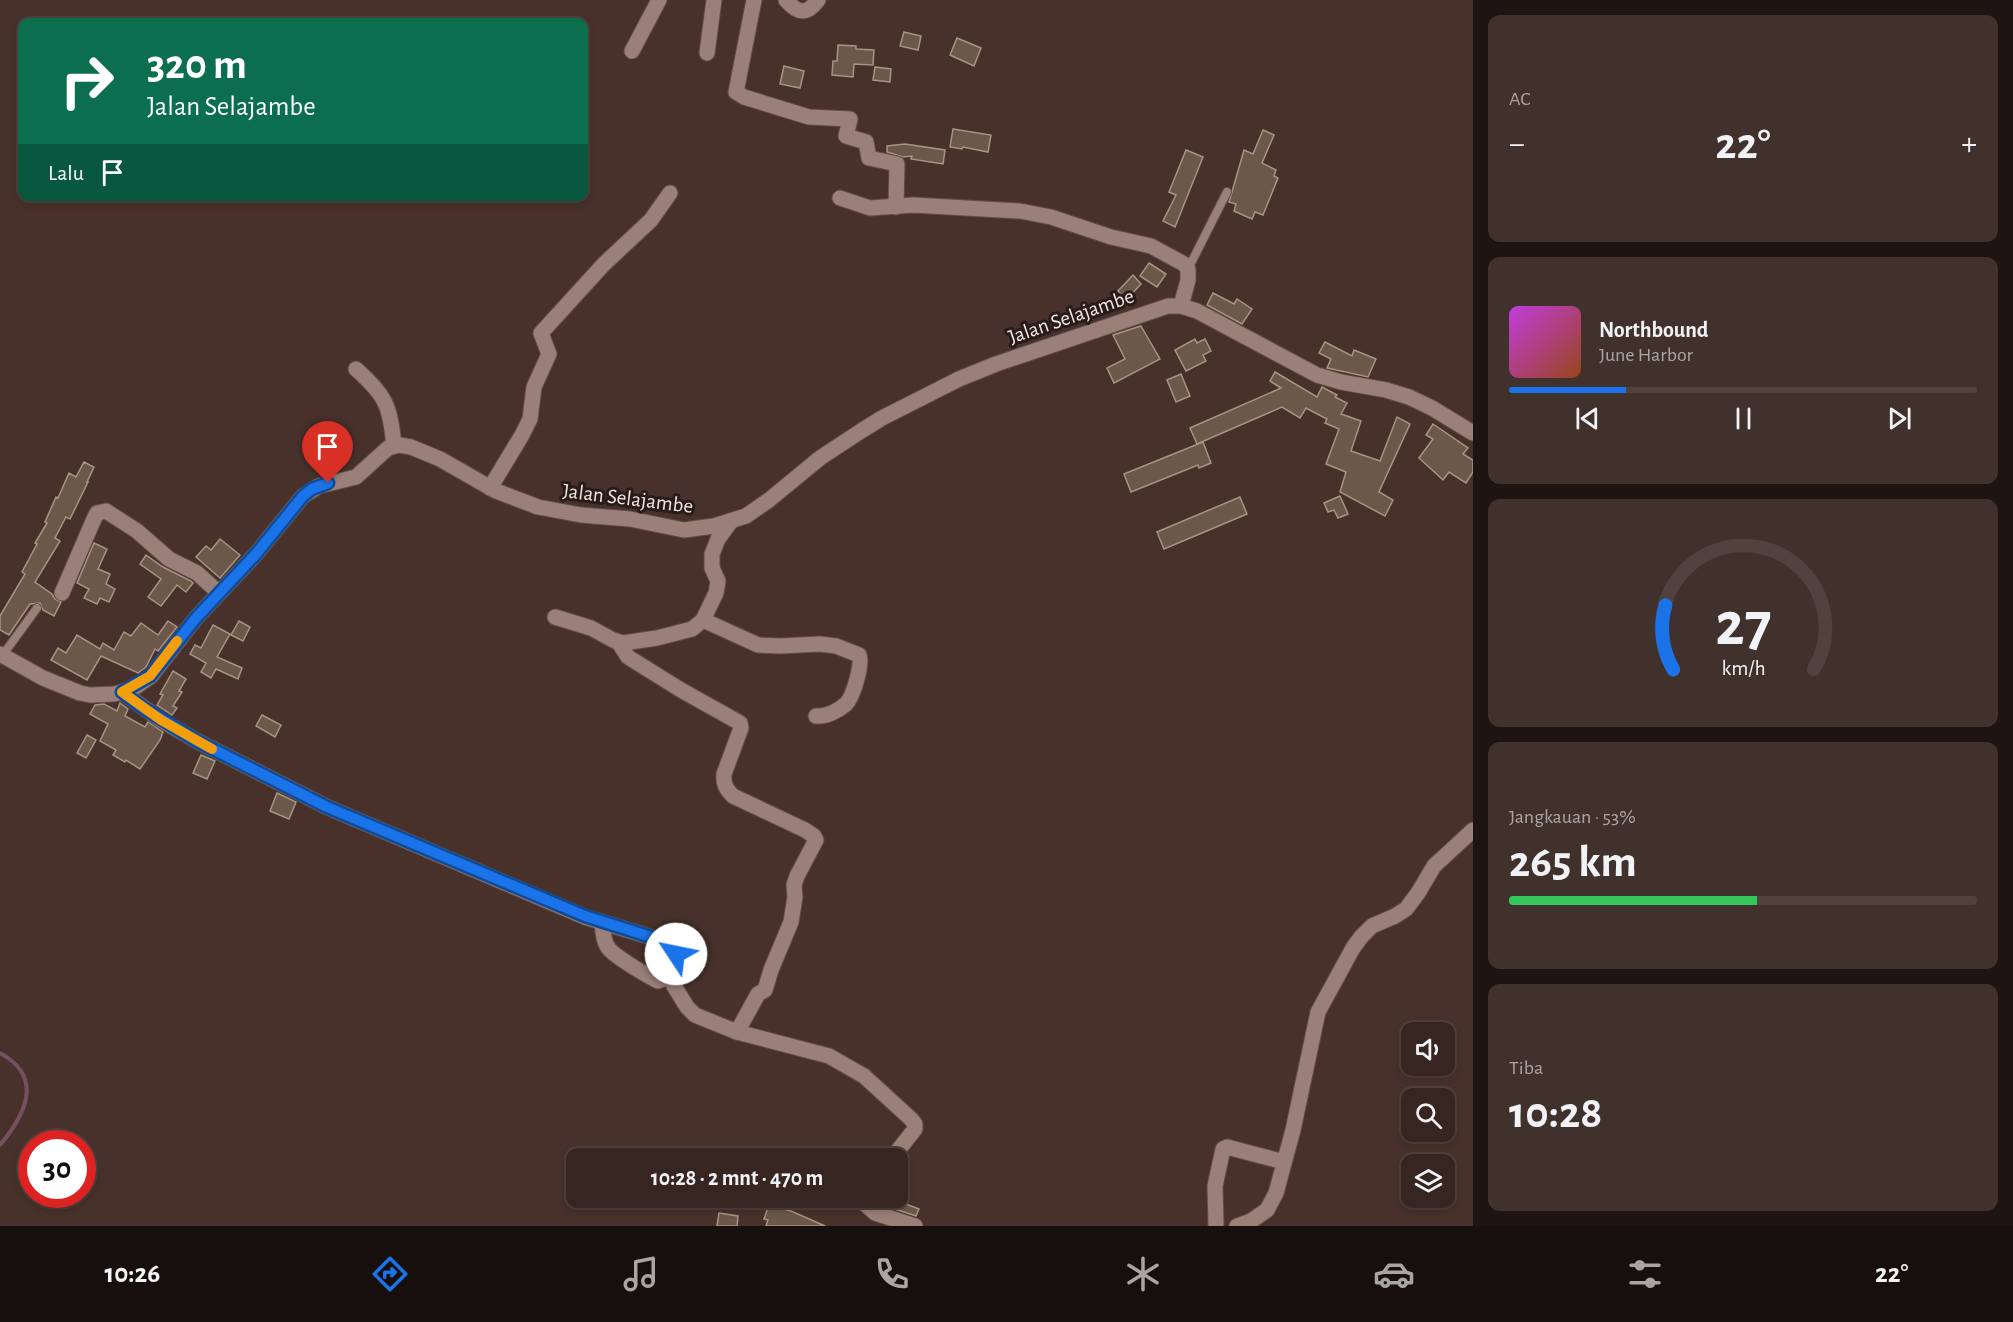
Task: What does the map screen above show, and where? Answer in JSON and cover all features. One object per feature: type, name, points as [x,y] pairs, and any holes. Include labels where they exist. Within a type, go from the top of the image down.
[{"type":"street","points":[[632,51],[659,0]]},
{"type":"street","points":[[707,53],[714,0]]},
{"type":"street","points":[[754,0],[736,92],[744,97],[809,117],[850,120],[846,136],[866,142],[869,158],[897,164],[896,207]]},
{"type":"street","points":[[786,0],[796,9],[806,11],[811,9],[818,0]]},
{"type":"street","points":[[490,488],[530,419],[534,387],[549,354],[541,333],[604,264],[651,219],[670,193]]},
{"type":"street","points":[[840,198],[870,208],[913,205],[999,209],[1051,217],[1110,237],[1151,246],[1180,261],[1188,269],[1188,280],[1181,306],[1197,311],[1317,375],[1410,397],[1473,434]]},
{"type":"street","name":"Jalan Selajambe","points":[[394,446],[411,447],[440,459],[490,488],[538,507],[692,530],[746,516],[813,464],[871,424],[959,379],[1154,310],[1168,306],[1181,306]]},
{"type":"street","points":[[1,655],[43,678],[70,690],[90,695],[122,692],[150,676],[196,618],[256,554],[303,496],[319,486],[356,477],[382,453],[394,446],[392,420],[387,404],[376,388],[356,369]]},
{"type":"street","points":[[62,593],[97,513],[106,511],[137,531],[169,559],[196,573],[219,593]]},
{"type":"street","points":[[619,643],[681,633],[692,629],[703,620],[718,585],[712,568],[711,554],[731,521]]},
{"type":"street","points":[[555,617],[591,628],[619,643],[628,657],[740,723],[741,728],[724,774],[723,782],[728,790],[733,796],[805,830],[816,840],[796,876],[791,922],[765,990],[758,994],[737,1032]]},
{"type":"street","points":[[703,620],[758,645],[820,644],[836,646],[859,655],[860,669],[847,703],[827,715],[816,716]]},
{"type":"street","points":[[122,692],[197,741],[298,793],[585,916],[667,942],[674,947],[676,954],[670,977],[687,1007],[695,1015],[737,1032],[829,1056],[864,1076],[915,1124],[915,1129],[900,1148]]},
{"type":"street","points":[[1237,1226],[1251,1221],[1267,1210],[1276,1193],[1305,1074],[1314,1026],[1318,1012],[1335,980],[1361,937],[1372,926],[1406,909],[1434,866],[1473,830]]},
{"type":"street","points":[[602,922],[605,943],[610,950],[658,981],[670,977]]},
{"type":"street","points":[[1216,1226],[1215,1186],[1223,1149],[1227,1147],[1284,1162]]},
{"type":"street","points":[[869,1208],[875,1213],[915,1226]]},
{"type":"lane","points":[[1188,269],[1227,192]]},
{"type":"lane","points":[[1,655],[37,608]]},
{"type":"building","points":[[904,32],[921,36],[918,50],[900,46]]},
{"type":"building","points":[[957,38],[981,48],[974,66],[950,55]]},
{"type":"building","points":[[838,45],[874,50],[873,65],[854,64],[853,77],[832,75],[833,61],[837,61]]},
{"type":"building","points":[[784,66],[804,71],[800,88],[780,84]]},
{"type":"building","points":[[875,67],[891,69],[890,82],[873,80]]},
{"type":"building","points":[[953,129],[991,135],[988,152],[950,147]]},
{"type":"building","points":[[1263,130],[1274,135],[1262,163],[1276,170],[1274,176],[1278,178],[1263,215],[1255,212],[1252,219],[1234,211],[1236,204],[1229,202],[1244,150],[1253,154]]},
{"type":"building","points":[[905,144],[945,150],[943,164],[911,159],[912,156],[903,157],[887,152],[887,146]]},
{"type":"building","points":[[1186,150],[1203,157],[1175,227],[1163,221],[1176,195],[1169,192]]},
{"type":"building","points":[[1149,263],[1166,274],[1157,287],[1140,276]]},
{"type":"building","points":[[1133,275],[1141,284],[1127,299],[1118,291]]},
{"type":"building","points":[[1213,293],[1234,304],[1237,299],[1252,309],[1242,324],[1207,305]]},
{"type":"building","points":[[1141,326],[1160,359],[1114,383],[1107,368],[1125,359],[1113,335]]},
{"type":"building","points":[[1195,339],[1197,343],[1205,339],[1211,351],[1203,355],[1206,361],[1186,371],[1175,350]]},
{"type":"building","points":[[1325,342],[1352,356],[1354,350],[1376,359],[1368,377],[1327,368],[1331,359],[1319,353]]},
{"type":"building","points":[[1275,372],[1317,397],[1322,387],[1347,403],[1341,414],[1361,421],[1351,451],[1380,461],[1397,417],[1410,424],[1379,492],[1393,500],[1385,516],[1340,492],[1346,472],[1326,464],[1339,429],[1325,423],[1327,419],[1306,408],[1300,418],[1282,407],[1197,444],[1190,428],[1281,388],[1270,381]]},
{"type":"building","points":[[1181,374],[1190,396],[1176,402],[1167,380]]},
{"type":"building","points":[[1433,424],[1468,448],[1463,454],[1473,460],[1473,472],[1466,483],[1449,472],[1443,480],[1419,458],[1433,439],[1426,435]]},
{"type":"building","points":[[1203,442],[1211,463],[1199,468],[1198,465],[1131,492],[1124,474]]},
{"type":"building","points":[[84,462],[94,467],[88,482],[70,519],[66,517],[55,538],[60,541],[35,582],[61,602],[54,616],[43,610],[40,603],[30,604],[9,635],[0,630],[0,616],[25,574],[22,572],[69,473],[76,477]]},
{"type":"building","points":[[1340,496],[1348,514],[1338,518],[1334,510],[1328,512],[1324,503]]},
{"type":"building","points":[[1240,497],[1247,514],[1164,549],[1157,532]]},
{"type":"building","points":[[220,539],[240,555],[220,578],[196,557],[206,546],[211,550]]},
{"type":"building","points":[[94,543],[107,549],[98,569],[110,574],[106,584],[115,589],[109,602],[100,598],[97,604],[84,598],[89,589],[77,583]]},
{"type":"building","points":[[146,555],[193,583],[186,592],[177,585],[161,606],[148,597],[161,579],[140,564]]},
{"type":"building","points":[[168,621],[177,627],[158,651],[155,649],[146,667],[138,673],[101,656],[87,680],[51,660],[58,648],[66,653],[77,635],[100,649],[103,643],[114,650],[124,632],[131,636],[141,623],[158,635]]},
{"type":"building","points":[[239,621],[250,627],[243,641],[231,635]]},
{"type":"building","points":[[213,625],[230,634],[217,657],[242,668],[238,679],[216,669],[211,678],[201,672],[206,663],[190,654],[195,645],[201,648]]},
{"type":"building","points":[[173,671],[186,679],[179,691],[182,692],[173,706],[177,708],[172,715],[157,705],[163,695],[160,694]]},
{"type":"building","points":[[120,703],[128,709],[125,716],[145,727],[148,722],[163,732],[140,769],[113,755],[116,750],[100,741],[108,724],[90,714],[95,705],[104,704],[117,711]]},
{"type":"building","points":[[262,715],[281,725],[275,737],[256,726]]},
{"type":"building","points":[[87,735],[96,740],[86,758],[77,753]]},
{"type":"building","points":[[201,755],[215,761],[207,779],[193,773]]},
{"type":"building","points":[[277,793],[296,802],[289,819],[270,811]]},
{"type":"building","points":[[908,1205],[919,1209],[916,1216],[892,1208],[908,1208]]},
{"type":"building","points":[[768,1208],[780,1208],[825,1226],[766,1226],[768,1220],[764,1219]]},
{"type":"building","points":[[719,1213],[738,1216],[737,1226],[717,1226]]},
{"type":"waterway","points":[[0,1053],[14,1063],[22,1073],[26,1084],[23,1109],[0,1145]]},
{"type":"slow traffic","points":[[177,641],[150,676],[122,692],[161,720],[212,749]]},
{"type":"route","points":[[328,483],[312,489],[303,496],[248,564],[196,618],[150,676],[122,692],[161,720],[197,741],[327,807],[585,916],[667,942],[674,947],[676,954]]}]
